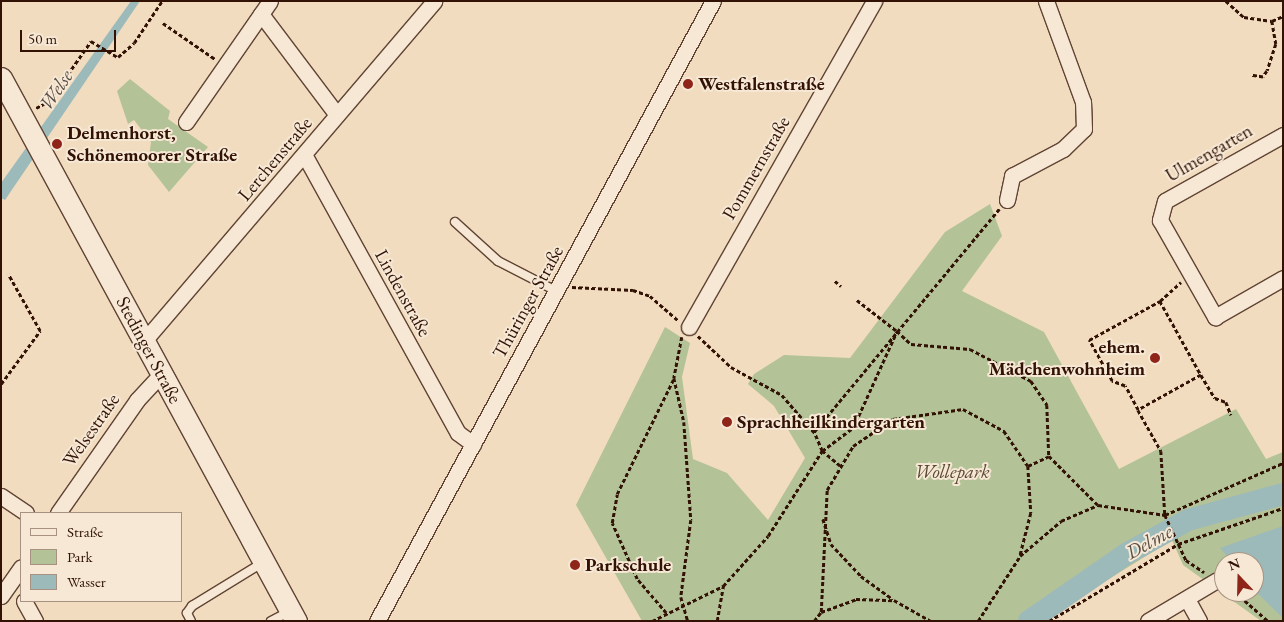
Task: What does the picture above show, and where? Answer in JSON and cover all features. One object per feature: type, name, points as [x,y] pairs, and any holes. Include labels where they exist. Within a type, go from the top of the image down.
[{"type":"main road","name":"Stedinger Straße","points":[[1,78],[293,616]]},
{"type":"street","name":"Lerchenstraße","points":[[144,342],[434,1]]},
{"type":"street","name":"Thüringer Straße","points":[[377,621],[713,1]]},
{"type":"street","name":"Pommernstraße","points":[[686,326],[874,1]]},
{"type":"street","points":[[1007,200],[1012,176],[1063,149],[1084,129],[1083,102],[1046,1]]},
{"type":"street","points":[[186,122],[266,5],[337,115]]},
{"type":"street","name":"Ulmengarten","points":[[1283,135],[1165,202],[1160,220],[1215,317],[1283,278]]},
{"type":"street","name":"Lindenstraße","points":[[304,156],[458,433],[473,444]]},
{"type":"street","name":"Welsestraße","points":[[59,512],[137,400],[161,374]]},
{"type":"street","points":[[1,496],[25,512]]},
{"type":"street","points":[[1,596],[20,568]]},
{"type":"street","points":[[1148,621],[1214,582]]},
{"type":"street","points":[[10,583],[20,596]]},
{"type":"street","points":[[1187,598],[1199,621]]},
{"type":"street","points":[[25,602],[35,621]]},
{"type":"lane","points":[[455,222],[498,261],[559,287]]},
{"type":"lane","points":[[191,621],[187,613],[192,606],[264,562]]},
{"type":"lane","points":[[271,621],[293,616]]},
{"type":"path","points":[[32,134],[49,101],[91,41],[96,41],[116,55],[134,43],[162,1]]},
{"type":"path","points":[[1226,1],[1244,17],[1272,21],[1283,16]]},
{"type":"path","points":[[1250,75],[1263,77],[1267,71],[1276,44],[1272,21]]},
{"type":"path","points":[[163,23],[225,66]]},
{"type":"path","points":[[814,432],[1007,200]]},
{"type":"path","points":[[1190,273],[1160,301],[1089,340],[1112,381],[1125,386],[1161,451],[1165,515],[1186,560],[1214,578]]},
{"type":"path","points":[[1,384],[40,332],[8,274]]},
{"type":"path","points":[[835,281],[841,286]]},
{"type":"path","points":[[559,287],[576,289],[608,285],[650,296],[731,367],[782,395],[814,432],[822,451],[840,466]]},
{"type":"path","points":[[857,300],[898,331],[911,344],[970,348],[1031,381],[1047,405],[1049,456],[1098,505]]},
{"type":"path","points":[[1160,301],[1215,398],[1226,402],[1231,415]]},
{"type":"path","points":[[666,613],[637,579],[612,523],[617,494],[674,378],[686,326]]},
{"type":"path","points":[[652,621],[723,586],[768,536],[822,451],[853,428],[898,331]]},
{"type":"path","points":[[1138,410],[1201,374]]},
{"type":"path","points":[[1,375],[4,380]]},
{"type":"path","points":[[674,378],[684,422],[691,520],[683,605],[688,621]]},
{"type":"path","points":[[821,612],[822,516],[827,490],[853,446],[893,419],[963,409],[1004,431],[1028,466],[1031,512],[1020,556]]},
{"type":"path","points":[[1028,466],[1049,456]]},
{"type":"path","points":[[978,621],[1020,556],[1061,521],[1098,505],[1165,515],[1283,463]]},
{"type":"path","points":[[1049,621],[1178,544],[1283,508]]},
{"type":"path","points":[[822,516],[831,544],[861,576],[894,600],[931,621]]},
{"type":"path","points":[[717,621],[723,586]]},
{"type":"path","points":[[814,621],[821,612],[856,599],[894,600]]},
{"type":"path","points":[[1246,602],[1268,621]]},
{"type":"green space","points":[[130,79],[170,111],[168,119],[208,147],[169,192],[148,165],[151,142],[134,120],[128,124],[117,91]]},
{"type":"green space","name":"Wollepark","points":[[990,204],[1002,236],[962,291],[1044,332],[1119,469],[1236,409],[1266,459],[1283,452],[1283,621],[1261,621],[1235,602],[1264,602],[1264,552],[1214,552],[1214,587],[1183,565],[1172,540],[1041,621],[642,621],[576,505],[665,327],[690,343],[682,377],[693,459],[727,473],[768,520],[805,458],[774,406],[748,384],[754,374],[784,355],[850,358],[945,232]]},
{"type":"water","points":[[131,1],[140,1],[5,200],[1,198],[1,183]]},
{"type":"water","points":[[1283,526],[1283,618],[1264,600],[1264,552],[1223,552],[1220,548]]},
{"type":"waterway","name":"Delme","points":[[1029,621],[1126,554],[1188,520],[1283,494]]},
{"type":"place","name":"Westfalenstraße","points":[[688,84]]},
{"type":"place","name":"Delmenhorst, Schönemoorer Straße","points":[[57,144]]},
{"type":"place","name":"ehem. Mädchenwohnheim","points":[[1155,358]]},
{"type":"place","name":"Sprachheilkindergarten","points":[[727,422]]},
{"type":"place","name":"Parkschule","points":[[575,565]]},
{"type":"water label","name":"Welse","points":[[56,90]]}]
